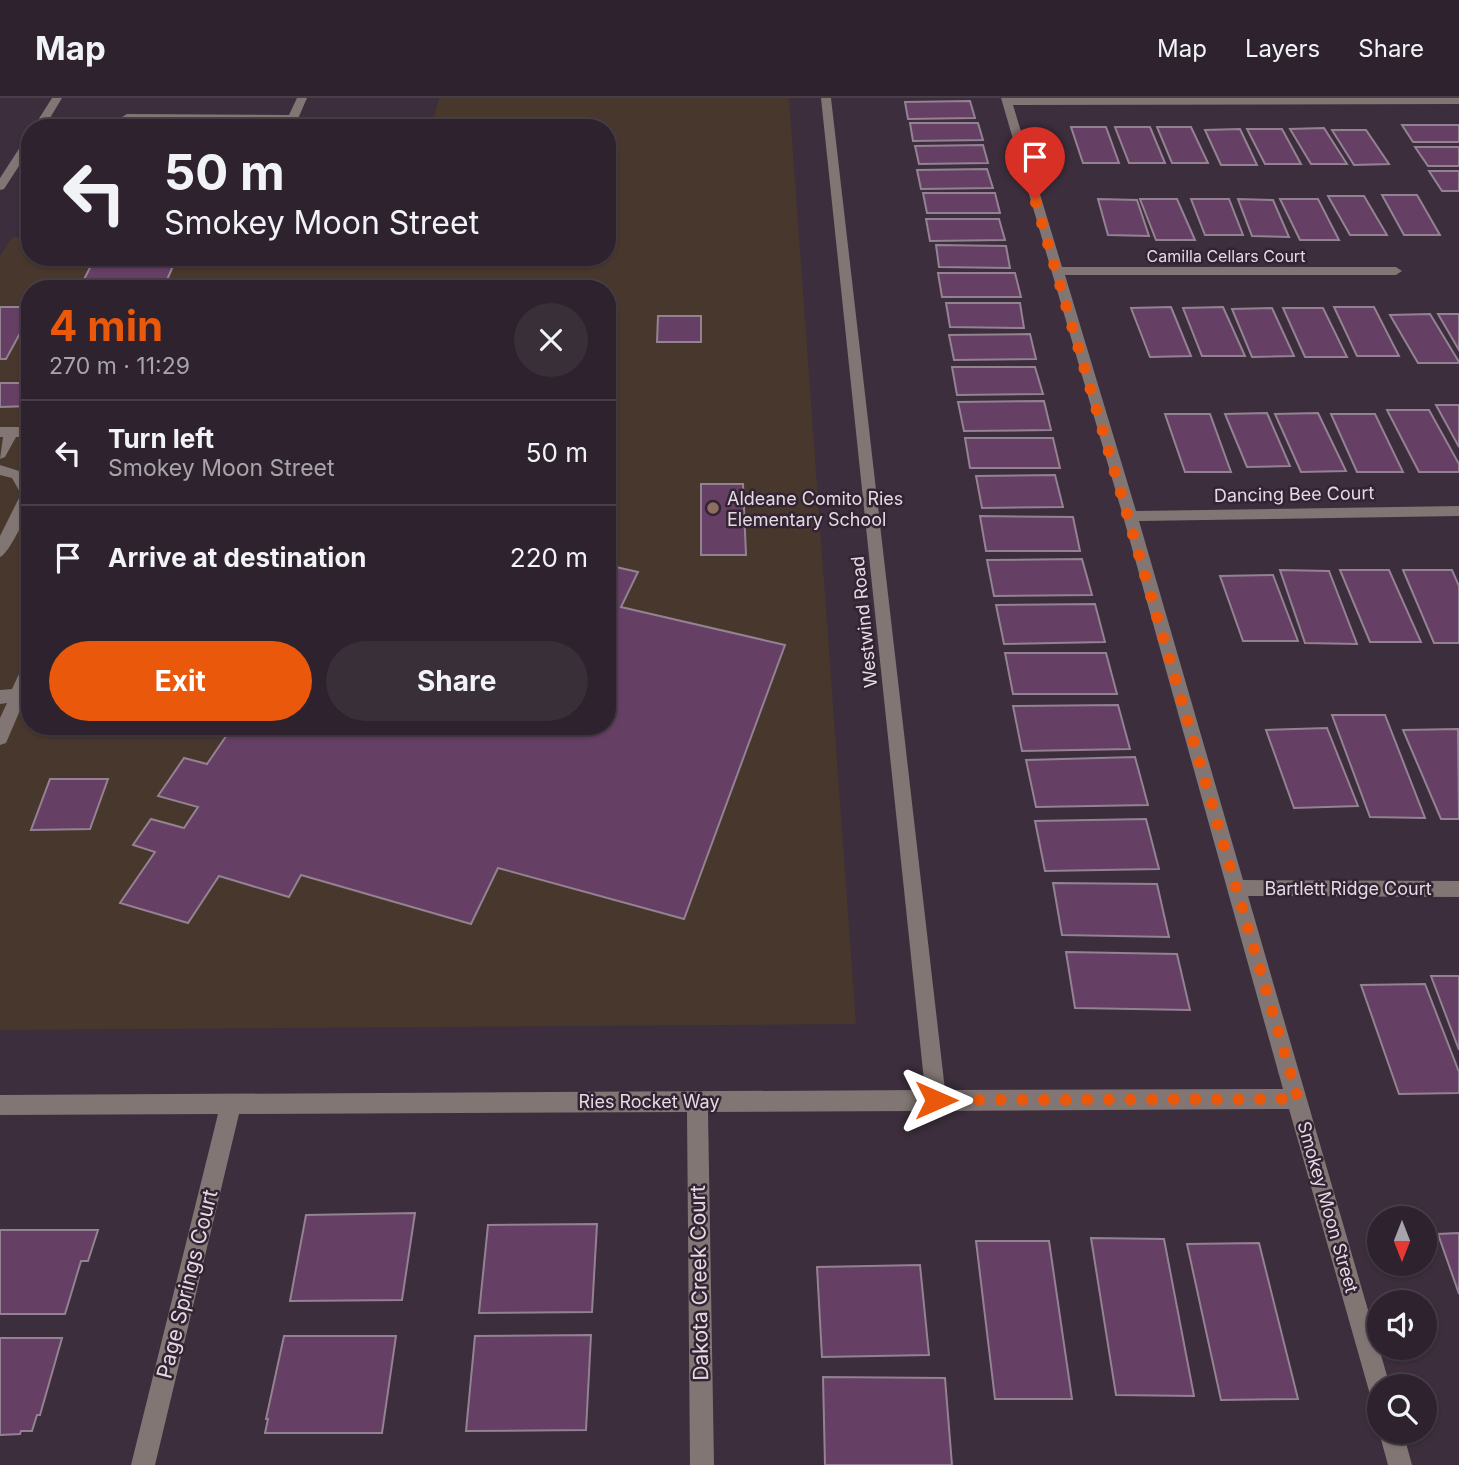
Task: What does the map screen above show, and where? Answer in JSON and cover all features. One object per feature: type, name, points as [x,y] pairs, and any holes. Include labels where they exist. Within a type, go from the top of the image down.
[{"type":"street","points":[[44,119],[57,98]]},
{"type":"street","points":[[293,119],[302,98]]},
{"type":"street","name":"Westwind Road","points":[[825,98],[936,1100]]},
{"type":"street","points":[[1006,100],[1459,101]]},
{"type":"street","name":"Smokey Moon Street","points":[[1006,100],[1237,888],[1375,1374]]},
{"type":"street","points":[[127,117],[182,119]]},
{"type":"street","points":[[0,187],[21,154]]},
{"type":"street","name":"Camilla Cellars Court","points":[[1057,271],[1396,271]]},
{"type":"street","points":[[0,454],[6,432]]},
{"type":"street","points":[[0,470],[17,475],[21,482]]},
{"type":"street","points":[[0,552],[21,508]]},
{"type":"street","name":"Dancing Bee Court","points":[[1129,516],[1459,511]]},
{"type":"street","points":[[0,738],[21,688]]},
{"type":"street","points":[[0,696],[18,695]]},
{"type":"street","name":"Bartlett Ridge Court","points":[[1237,888],[1459,888]]},
{"type":"street","name":"Ries Rocket Way","points":[[0,1105],[1298,1099]]},
{"type":"street","name":"Dakota Creek Court","points":[[696,1101],[702,1465]]},
{"type":"street","name":"Page Springs Court","points":[[143,1465],[231,1104]]},
{"type":"street","points":[[1394,1444],[1400,1465]]},
{"type":"shaded area","name":"Aldeane Comito Ries Elementary School","points":[[439,98],[789,98],[856,1024],[0,1030],[0,256],[12,237],[21,237],[21,266],[616,266],[616,119],[433,119]]},
{"type":"building","points":[[970,101],[975,118],[908,119],[905,102]]},
{"type":"building","points":[[910,123],[978,123],[983,140],[913,141]]},
{"type":"building","points":[[1402,125],[1459,125],[1459,142],[1413,142]]},
{"type":"building","points":[[1071,127],[1106,127],[1119,163],[1083,163]]},
{"type":"building","points":[[1115,127],[1150,127],[1165,163],[1129,163]]},
{"type":"building","points":[[1157,127],[1191,127],[1208,163],[1172,163]]},
{"type":"building","points":[[1324,128],[1347,164],[1311,164],[1290,129]]},
{"type":"building","points":[[1240,129],[1257,165],[1221,165],[1205,130]]},
{"type":"building","points":[[1247,129],[1282,129],[1301,164],[1265,164]]},
{"type":"building","points":[[1332,130],[1366,130],[1389,164],[1354,165]]},
{"type":"building","points":[[983,145],[988,163],[919,164],[915,146]]},
{"type":"building","points":[[1415,147],[1459,147],[1459,166],[1428,166]]},
{"type":"building","points":[[987,169],[993,188],[921,189],[917,170]]},
{"type":"building","points":[[1429,171],[1459,171],[1459,191],[1442,191]]},
{"type":"building","points":[[923,193],[995,193],[1000,213],[927,213]]},
{"type":"building","points":[[1382,195],[1417,195],[1440,235],[1404,235]]},
{"type":"building","points":[[1328,196],[1364,196],[1387,235],[1350,235]]},
{"type":"building","points":[[1098,199],[1137,200],[1149,236],[1108,235]]},
{"type":"building","points":[[1140,199],[1177,199],[1195,240],[1156,240]]},
{"type":"building","points":[[1191,199],[1229,199],[1243,235],[1205,235]]},
{"type":"building","points":[[1238,199],[1273,200],[1289,237],[1252,236]]},
{"type":"building","points":[[1280,199],[1318,199],[1339,240],[1300,240]]},
{"type":"building","points":[[926,219],[999,219],[1005,240],[930,241]]},
{"type":"building","points":[[936,245],[1006,246],[1010,268],[939,267]]},
{"type":"building","points":[[91,266],[173,266],[167,280],[84,280]]},
{"type":"building","points":[[938,273],[1015,273],[1021,297],[942,297]]},
{"type":"building","points":[[946,303],[1020,303],[1024,328],[950,327]]},
{"type":"building","points":[[0,307],[21,307],[21,332],[6,359],[0,359]]},
{"type":"building","points":[[1171,307],[1191,356],[1150,357],[1131,308]]},
{"type":"building","points":[[1223,307],[1245,356],[1202,356],[1183,308]]},
{"type":"building","points":[[1334,307],[1374,307],[1399,356],[1357,356]]},
{"type":"building","points":[[1272,308],[1294,356],[1252,357],[1232,309]]},
{"type":"building","points":[[1283,308],[1323,308],[1347,357],[1305,357]]},
{"type":"building","points":[[1430,314],[1459,363],[1418,363],[1390,315]]},
{"type":"building","points":[[1438,314],[1459,314],[1459,350]]},
{"type":"building","points":[[658,316],[701,316],[701,342],[657,342]]},
{"type":"building","points":[[1030,334],[1036,359],[954,360],[949,335]]},
{"type":"building","points":[[952,367],[1035,367],[1043,394],[957,395]]},
{"type":"building","points":[[0,383],[21,383],[21,406],[0,407]]},
{"type":"building","points":[[1044,401],[1051,430],[964,431],[958,402]]},
{"type":"building","points":[[1436,405],[1459,405],[1459,447]]},
{"type":"building","points":[[1387,410],[1429,410],[1459,464],[1459,472],[1419,472]]},
{"type":"building","points":[[1267,413],[1290,466],[1247,467],[1225,414]]},
{"type":"building","points":[[1318,413],[1346,471],[1301,472],[1275,414]]},
{"type":"building","points":[[1165,414],[1210,414],[1231,472],[1185,472]]},
{"type":"building","points":[[1331,414],[1375,414],[1403,472],[1357,472]]},
{"type":"building","points":[[965,438],[1053,438],[1060,468],[970,468]]},
{"type":"building","points":[[1055,475],[1063,507],[982,508],[976,476]]},
{"type":"building","points":[[701,484],[743,484],[746,555],[701,555]]},
{"type":"building","points":[[980,516],[1073,517],[1080,551],[986,551]]},
{"type":"building","points":[[1082,559],[1092,595],[994,596],[987,560]]},
{"type":"building","points":[[616,567],[638,572],[621,607],[785,645],[684,919],[498,868],[471,924],[301,875],[289,897],[219,876],[188,923],[120,903],[155,852],[133,845],[151,819],[184,828],[198,807],[158,796],[184,758],[207,764],[227,735],[616,735]]},
{"type":"building","points":[[1280,570],[1329,571],[1357,644],[1305,643]]},
{"type":"building","points":[[1340,570],[1389,570],[1421,642],[1370,642]]},
{"type":"building","points":[[1403,570],[1452,570],[1459,586],[1459,643],[1434,643]]},
{"type":"building","points":[[1273,575],[1298,641],[1243,641],[1220,576]]},
{"type":"building","points":[[1095,604],[1105,642],[1004,644],[996,605]]},
{"type":"building","points":[[1005,653],[1106,653],[1117,694],[1013,694]]},
{"type":"building","points":[[1118,705],[1130,749],[1022,751],[1013,706]]},
{"type":"building","points":[[1332,715],[1385,715],[1425,818],[1370,817]]},
{"type":"building","points":[[1327,728],[1358,806],[1294,808],[1266,730]]},
{"type":"building","points":[[1458,729],[1459,819],[1441,819],[1403,730]]},
{"type":"building","points":[[1135,757],[1148,805],[1036,807],[1026,760]]},
{"type":"building","points":[[50,779],[108,779],[90,829],[31,830]]},
{"type":"building","points":[[1146,819],[1159,869],[1045,871],[1035,821]]},
{"type":"building","points":[[1053,883],[1157,884],[1169,937],[1062,935]]},
{"type":"building","points":[[1066,952],[1177,954],[1190,1010],[1075,1008]]},
{"type":"building","points":[[1431,976],[1459,976],[1459,1050]]},
{"type":"building","points":[[1425,984],[1459,1072],[1459,1093],[1399,1094],[1361,985]]},
{"type":"building","points":[[415,1213],[402,1300],[290,1301],[306,1215]]},
{"type":"building","points":[[597,1224],[592,1312],[479,1313],[488,1225]]},
{"type":"building","points":[[0,1230],[98,1230],[88,1261],[81,1261],[65,1314],[0,1314]]},
{"type":"building","points":[[1459,1233],[1459,1294],[1438,1234]]},
{"type":"building","points":[[1091,1238],[1164,1239],[1194,1396],[1116,1395]]},
{"type":"building","points":[[976,1241],[1049,1241],[1072,1399],[995,1399]]},
{"type":"building","points":[[1259,1243],[1298,1399],[1221,1400],[1187,1244]]},
{"type":"building","points":[[920,1265],[929,1355],[822,1357],[817,1267]]},
{"type":"building","points":[[591,1335],[586,1430],[466,1431],[475,1336]]},
{"type":"building","points":[[284,1336],[396,1336],[382,1433],[265,1433]]},
{"type":"building","points":[[0,1338],[62,1338],[40,1415],[37,1415],[32,1431],[0,1435]]},
{"type":"building","points":[[823,1377],[945,1378],[952,1465],[825,1465]]},
{"type":"place","name":"Aldeane Comito Ries Elementary School","points":[[713,508]]},
{"type":"route","points":[[936,1100],[1298,1099],[1035,199]]}]
